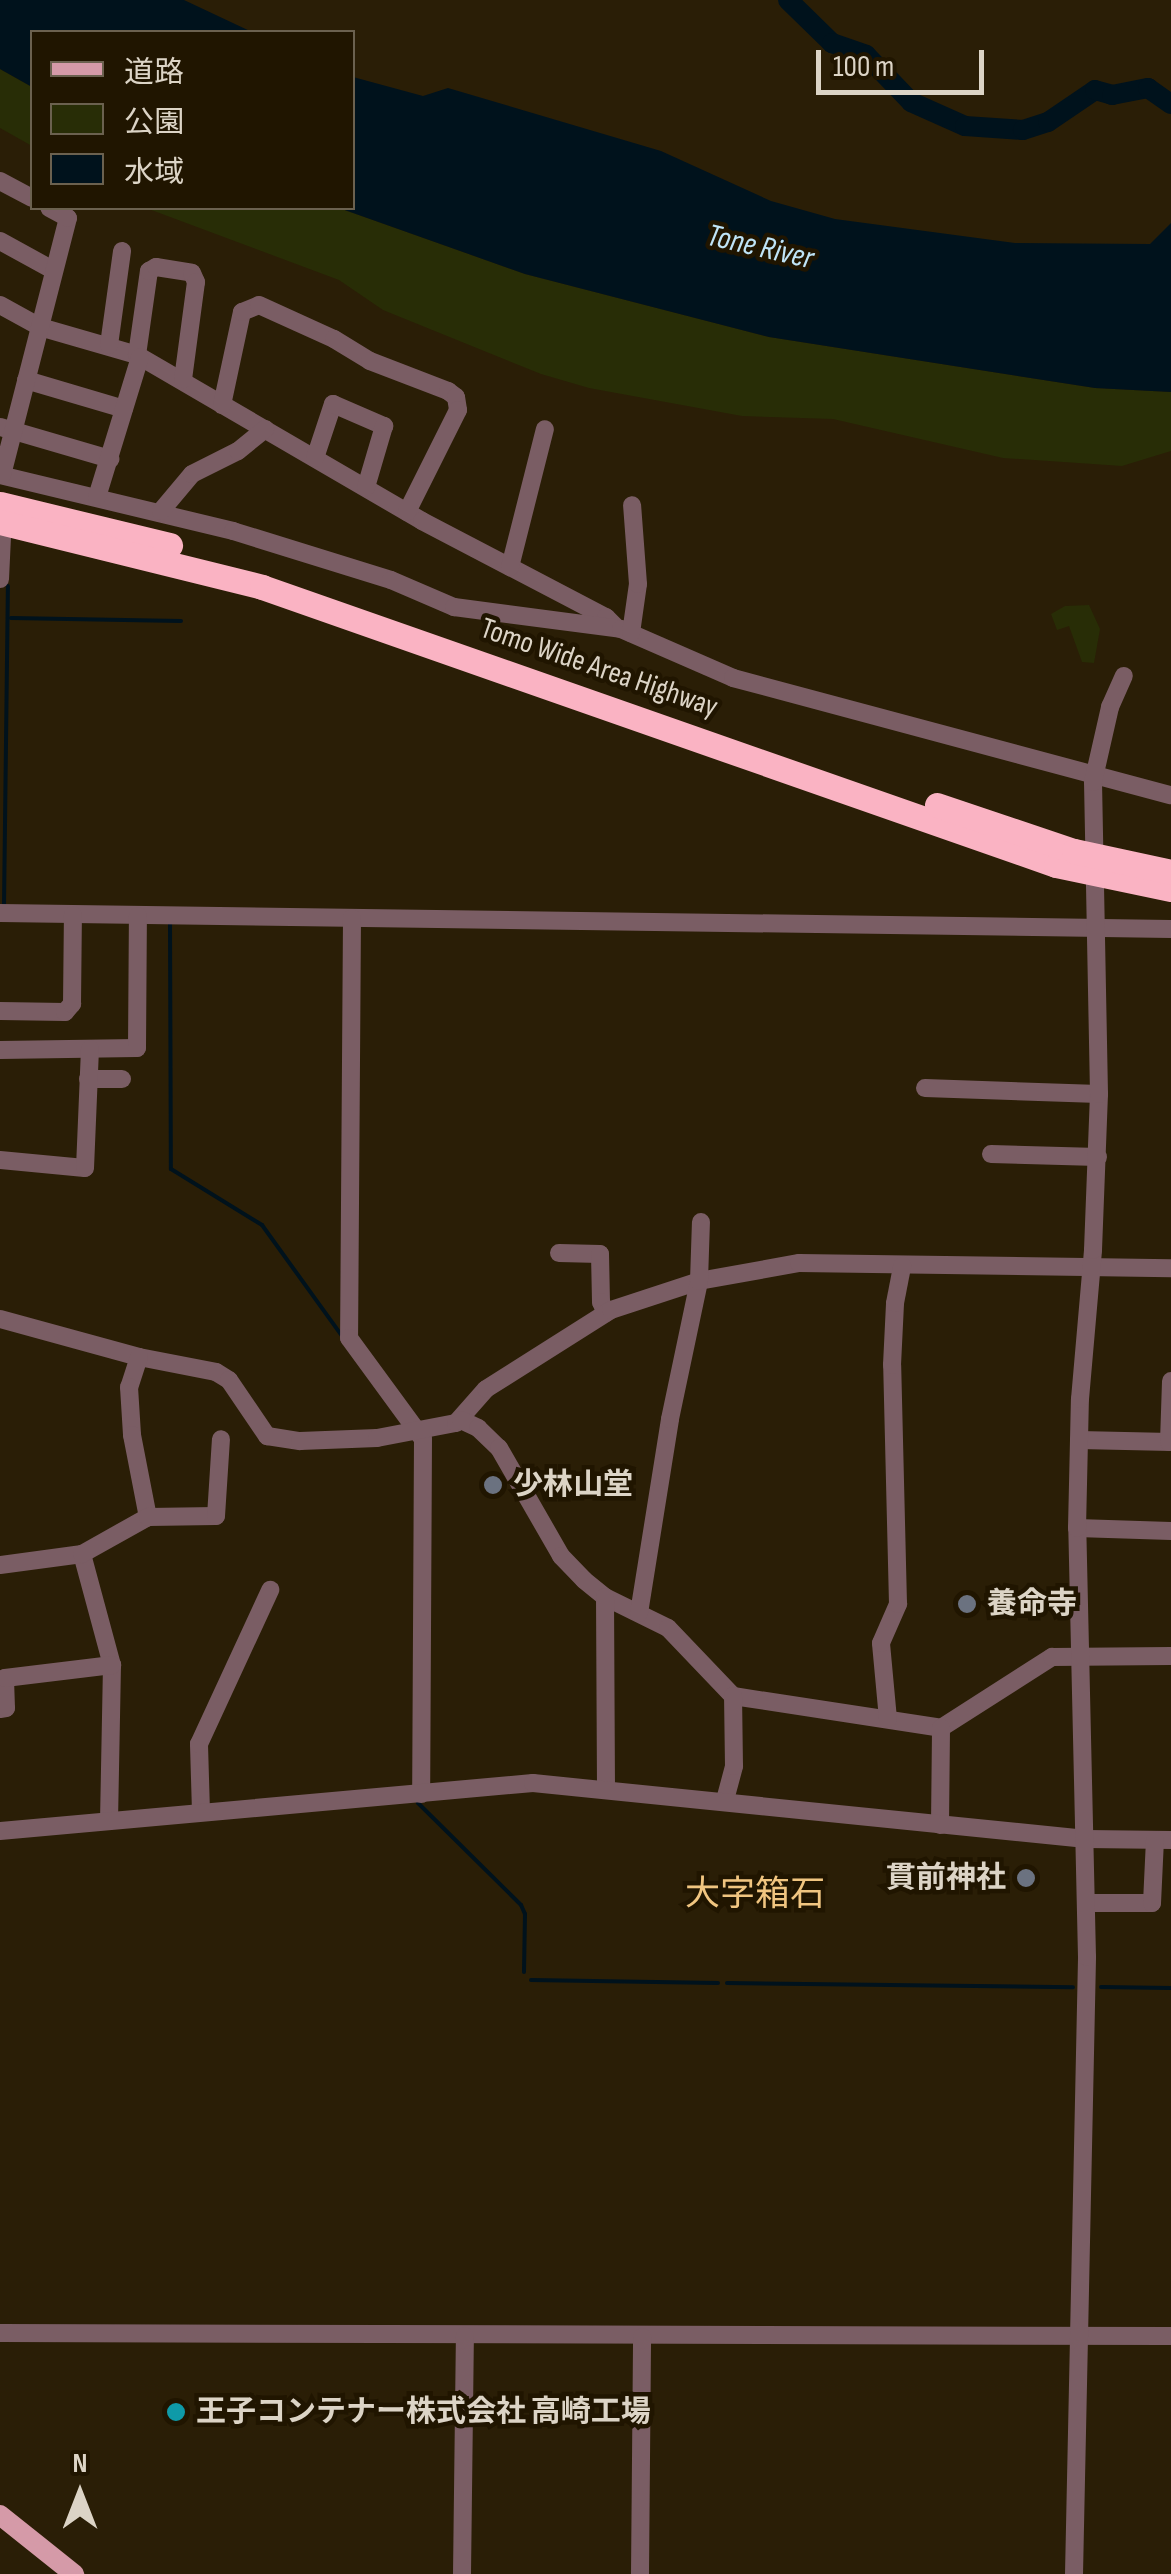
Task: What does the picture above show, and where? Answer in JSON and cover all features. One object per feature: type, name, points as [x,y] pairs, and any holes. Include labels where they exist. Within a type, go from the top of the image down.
[{"type":"highway","name":"Tomo Wide Area Highway","points":[[1,513],[358,618],[1092,866],[1171,889]]},
{"type":"highway","name":"Tomo Wide Area Highway","points":[[1092,866],[1171,872]]},
{"type":"main road","points":[[0,2515],[74,2574]]},
{"type":"street","points":[[0,181],[30,197]]},
{"type":"street","points":[[53,210],[68,218],[26,380],[6,428],[1,475],[161,512],[361,570],[454,607],[624,631]]},
{"type":"street","points":[[0,241],[53,270]]},
{"type":"street","points":[[109,345],[122,251]]},
{"type":"street","points":[[97,497],[138,356],[149,270],[192,273],[196,282],[182,379]]},
{"type":"street","points":[[0,305],[40,327],[138,356],[407,512],[606,617],[624,631],[733,678],[1171,794]]},
{"type":"street","points":[[222,404],[242,312],[259,305],[334,339],[370,362],[448,390],[456,397],[458,410],[407,512]]},
{"type":"street","points":[[26,380],[124,409]]},
{"type":"street","points":[[316,458],[333,404],[384,426],[366,487]]},
{"type":"street","points":[[6,428],[110,459]]},
{"type":"street","points":[[161,512],[192,474],[238,451],[265,429]]},
{"type":"street","points":[[510,568],[545,429]]},
{"type":"street","points":[[624,631],[638,584],[632,506]]},
{"type":"street","points":[[0,579],[1,513]]},
{"type":"street","points":[[1074,2574],[1087,1903],[1077,1654],[1077,1528],[1098,1157],[1094,774],[1110,707],[1124,676]]},
{"type":"street","points":[[0,913],[1171,929]]},
{"type":"street","points":[[0,1011],[65,1012],[72,1004],[72,915]]},
{"type":"street","points":[[0,1050],[137,1048],[138,916]]},
{"type":"street","points":[[352,918],[349,1338],[423,1439],[421,1794]]},
{"type":"street","points":[[0,1160],[85,1168],[90,1049]]},
{"type":"street","points":[[88,1079],[122,1079]]},
{"type":"street","points":[[925,1088],[1099,1094]]},
{"type":"street","points":[[992,1154],[1098,1157]]},
{"type":"street","points":[[640,1613],[670,1419],[698,1281],[701,1222]]},
{"type":"street","points":[[560,1252],[600,1254],[601,1302],[606,1313]]},
{"type":"street","points":[[0,1319],[222,1375],[267,1436],[300,1441],[416,1432],[461,1420],[486,1389],[606,1313],[698,1281],[799,1264],[1171,1268]]},
{"type":"street","points":[[888,1719],[881,1643],[898,1604],[892,1365],[894,1303],[902,1266]]},
{"type":"street","points":[[139,1357],[129,1387],[148,1517]]},
{"type":"street","points":[[1079,1440],[1170,1442],[1171,1382]]},
{"type":"street","points":[[461,1420],[478,1428],[499,1448],[561,1556],[606,1598],[668,1628],[733,1696],[940,1728],[1052,1657],[1171,1656]]},
{"type":"street","points":[[0,1565],[82,1554],[148,1517],[216,1516],[221,1439]]},
{"type":"street","points":[[1077,1528],[1171,1530]]},
{"type":"street","points":[[82,1554],[112,1665],[109,1821]]},
{"type":"street","points":[[201,1812],[199,1744],[270,1590]]},
{"type":"street","points":[[606,1598],[606,1788]]},
{"type":"street","points":[[0,1708],[6,1708],[5,1678],[112,1665]]},
{"type":"street","points":[[725,1800],[734,1766],[733,1696]]},
{"type":"street","points":[[940,1728],[940,1824]]},
{"type":"street","points":[[0,1831],[533,1783],[1086,1839],[1163,1840],[1152,1903],[1087,1903]]},
{"type":"street","points":[[0,2333],[1171,2336]]},
{"type":"street","points":[[462,2574],[465,2336]]},
{"type":"street","points":[[640,2574],[642,2337]]},
{"type":"green space","points":[[0,69],[30,86],[30,145],[0,128]]},
{"type":"green space","points":[[151,210],[345,210],[525,274],[769,337],[1095,388],[1171,392],[1171,451],[1122,466],[1003,458],[833,419],[742,416],[589,388],[541,374],[383,310],[339,280]]},
{"type":"green space","points":[[1089,605],[1100,629],[1094,663],[1082,662],[1069,626],[1057,630],[1051,614],[1065,606]]},
{"type":"water","points":[[0,0],[184,0],[248,30],[30,30],[30,86],[0,69]]},
{"type":"water","name":"Tone River","points":[[355,78],[423,96],[448,88],[661,151],[771,201],[835,219],[1015,243],[1150,244],[1171,223],[1171,392],[1095,388],[769,337],[525,274],[345,210],[355,210]]},
{"type":"waterway","points":[[788,0],[832,43],[866,55],[911,102],[965,126],[1023,130],[1048,122],[1095,90],[1112,95],[1148,88],[1171,104]]},
{"type":"waterway","points":[[4,906],[8,586]]},
{"type":"waterway","points":[[11,618],[181,621]]},
{"type":"waterway","points":[[170,923],[171,1169],[262,1225],[342,1336]]},
{"type":"waterway","points":[[418,1803],[521,1905],[525,1914],[524,1972]]},
{"type":"waterway","points":[[531,1980],[718,1983]]},
{"type":"waterway","points":[[727,1983],[1073,1987]]},
{"type":"waterway","points":[[1101,1987],[1171,1988]]},
{"type":"place","name":"少林山堂","points":[[493,1485]]},
{"type":"place","name":"養命寺","points":[[967,1604]]},
{"type":"place","name":"貫前神社","points":[[1026,1878]]},
{"type":"place","name":"王子コンテナー株式会社 高崎工場","points":[[176,2412]]},
{"type":"district","name":"大字箱石","points":[[755,1895]]}]
